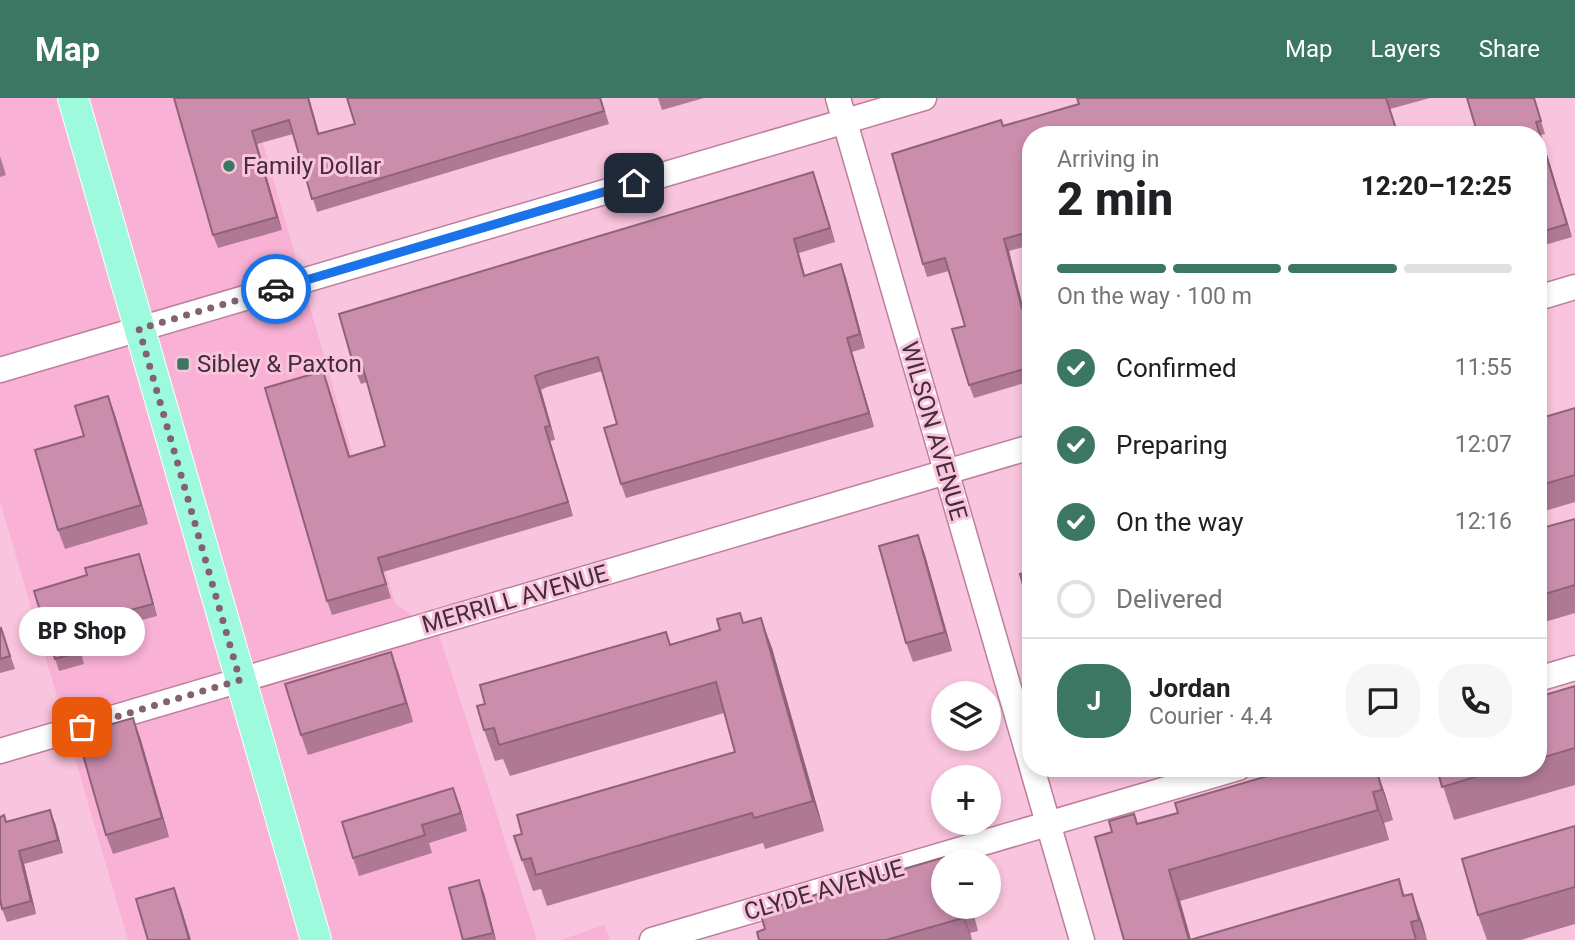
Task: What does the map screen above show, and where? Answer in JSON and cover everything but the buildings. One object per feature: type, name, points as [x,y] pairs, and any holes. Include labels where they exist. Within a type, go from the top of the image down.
[{"type":"main road","points":[[73,98],[316,940]]},
{"type":"street","points":[[0,370],[841,110],[924,98]]},
{"type":"street","name":"WILSON AVENUE","points":[[841,110],[1022,735]]},
{"type":"street","points":[[1547,295],[1575,287]]},
{"type":"street","name":"MERRILL AVENUE","points":[[0,751],[1022,450]]},
{"type":"street","points":[[1547,676],[1575,668]]},
{"type":"street","name":"WILSON AVENUE","points":[[1034,777],[1082,940]]},
{"type":"street","name":"CLYDE AVENUE","points":[[652,940],[1208,777]]},
{"type":"shaded area","points":[[0,98],[250,98],[395,603],[440,637],[537,940],[128,940],[0,501]]},
{"type":"shaded area","points":[[604,925],[610,940],[561,940]]},
{"type":"way so far","points":[[82,727],[240,680],[139,329],[276,289]]},
{"type":"place","name":"Family Dollar","points":[[229,166]]},
{"type":"place","name":"Sibley & Paxton","points":[[183,364]]},
{"type":"place","name":"BP Shop","points":[[82,727]]},
{"type":"route","points":[[276,289],[634,183]]}]
